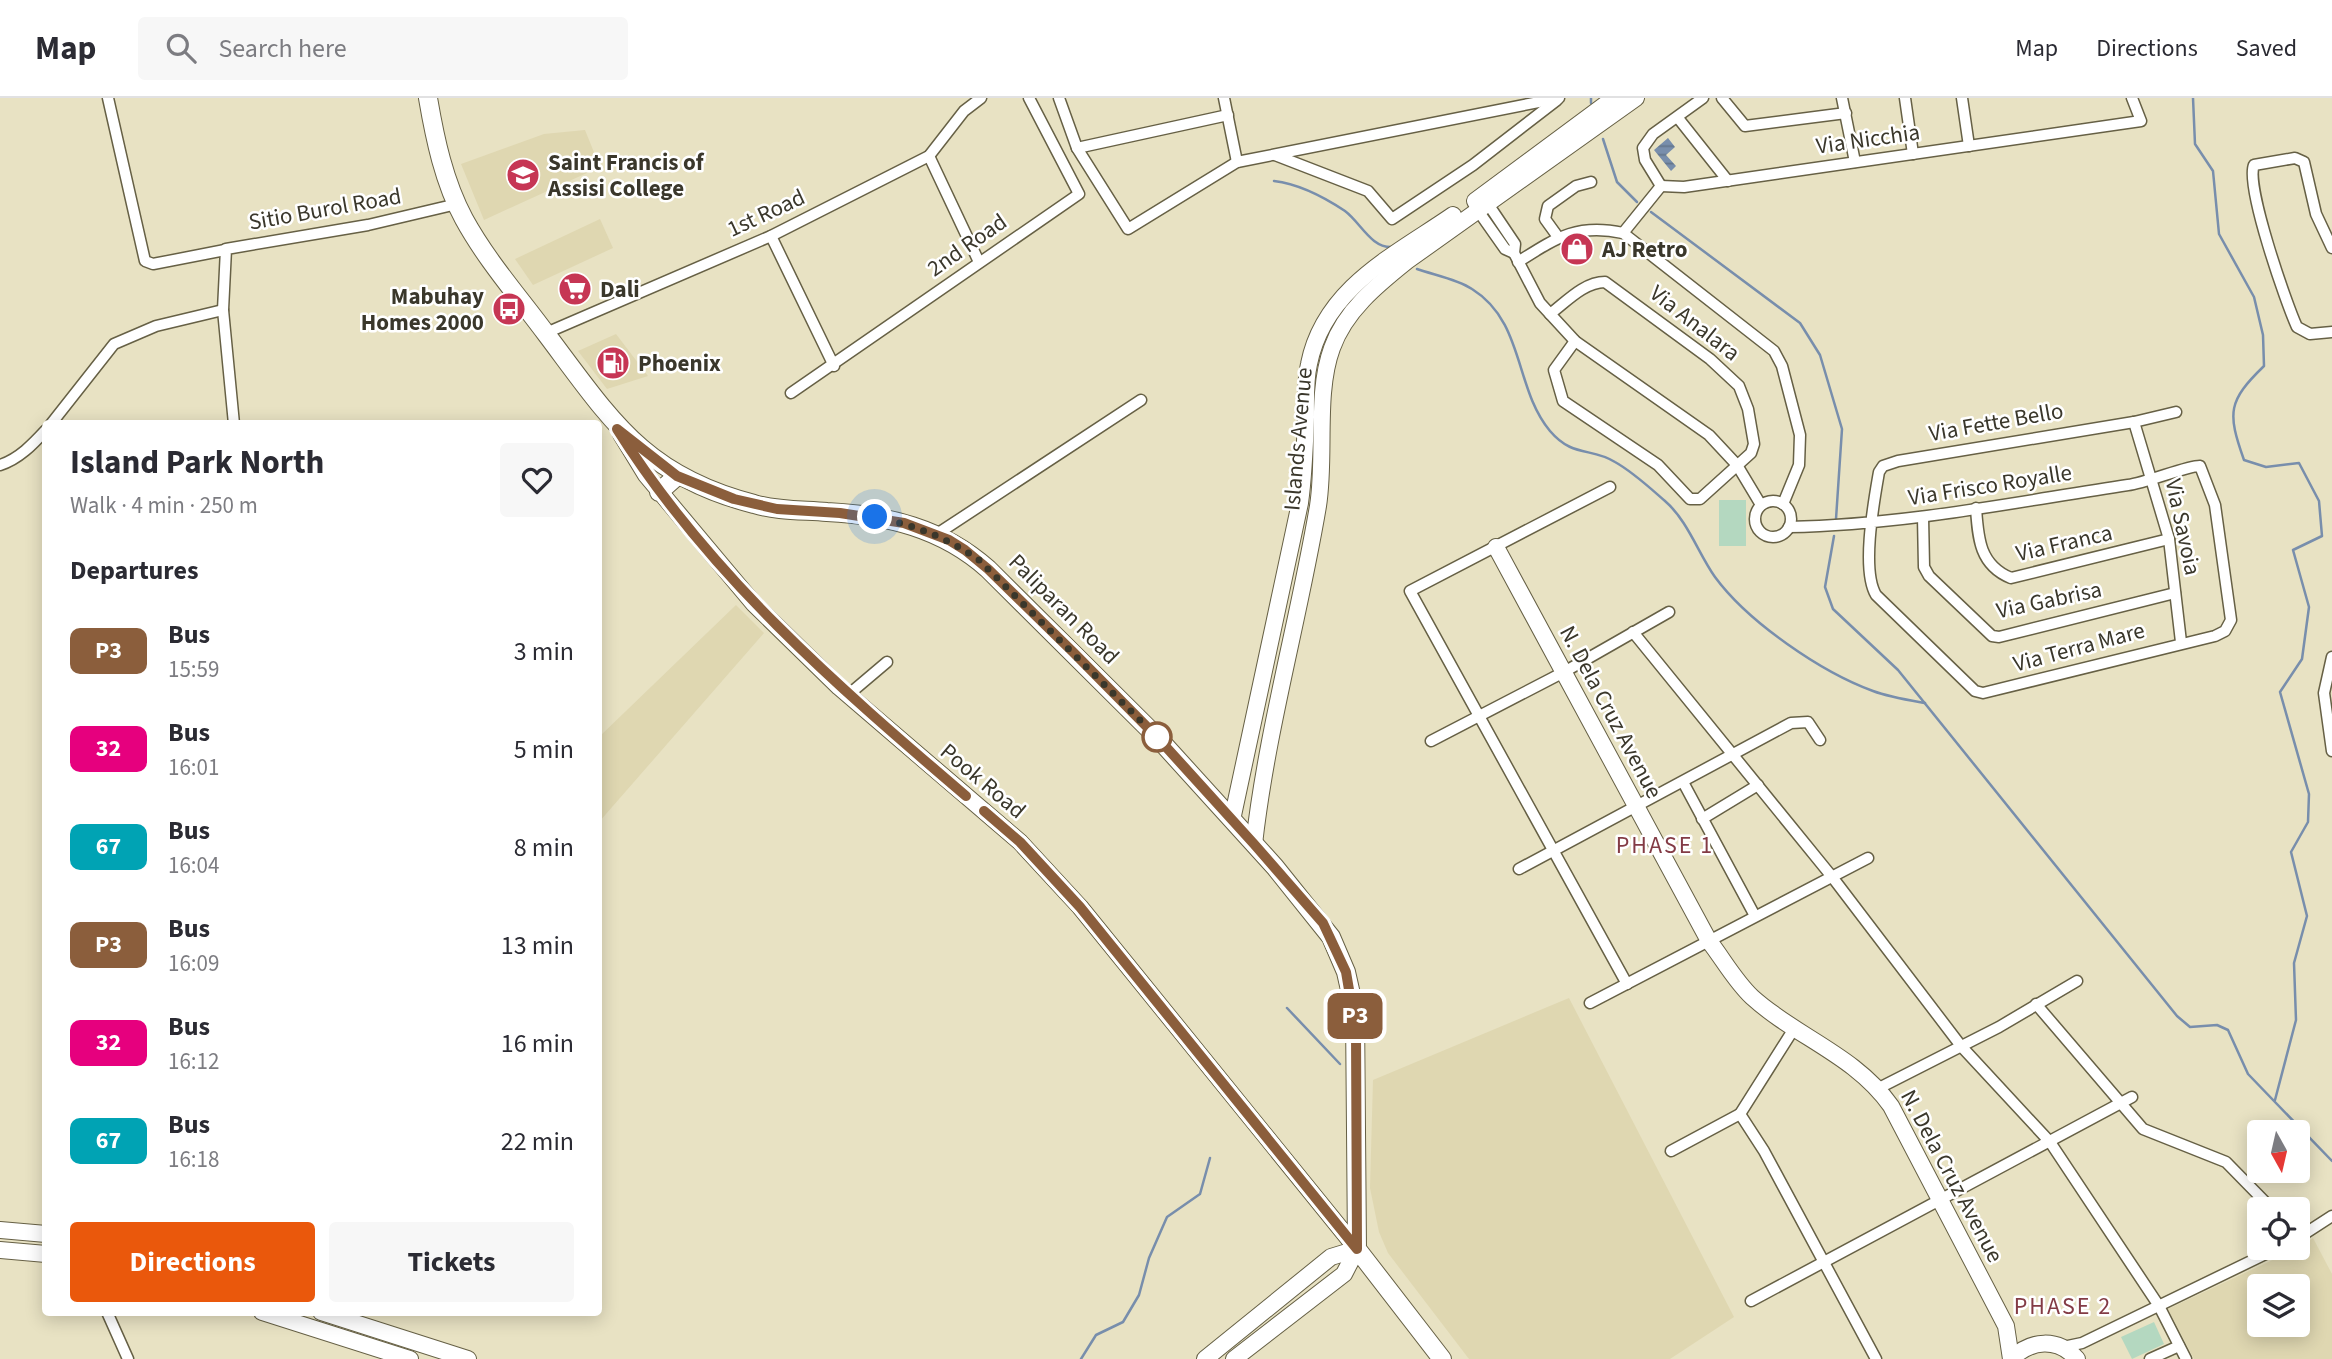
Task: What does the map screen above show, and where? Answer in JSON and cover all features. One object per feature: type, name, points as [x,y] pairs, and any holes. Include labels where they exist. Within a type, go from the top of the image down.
[{"type":"main road","name":"Paliparan Road","points":[[428,98],[446,175],[457,204],[494,265],[617,429],[677,476],[757,506],[875,517],[937,534],[965,550],[998,578],[1157,737],[1323,923],[1346,972],[1356,1031],[1357,1249]]},
{"type":"main road","points":[[659,492],[677,476]]},
{"type":"main road","points":[[1357,1249],[1442,1359]]},
{"type":"street","points":[[108,98],[145,261],[153,264],[225,250]]},
{"type":"street","points":[[961,98],[964,111]]},
{"type":"street","name":"1st Road","points":[[546,333],[771,236],[929,156],[964,111],[981,98]]},
{"type":"street","name":"2nd Road","points":[[790,393],[834,366],[1079,194],[1029,98]]},
{"type":"street","points":[[1059,98],[1077,148],[1124,227],[1128,229],[1237,162],[1559,98]]},
{"type":"street","points":[[1224,98],[1237,162]]},
{"type":"street","points":[[1275,154],[1368,191],[1392,219],[1473,165],[1559,98]]},
{"type":"street","name":"Islands Avenue","points":[[1254,844],[1279,685],[1318,506],[1325,368],[1342,323],[1379,284],[1614,98]]},
{"type":"street","name":"Islands Avenue","points":[[1232,820],[1300,503],[1308,365],[1327,314],[1366,271],[1480,203],[1636,98]]},
{"type":"street","points":[[1623,233],[1661,186],[1645,160],[1643,148],[1653,134],[1703,98]]},
{"type":"street","points":[[1722,98],[1745,126],[1846,113]]},
{"type":"street","points":[[1842,98],[1855,162]]},
{"type":"street","points":[[1905,98],[1913,154]]},
{"type":"street","points":[[1962,98],[1969,146]]},
{"type":"street","name":"Via Nicchia","points":[[1661,186],[1685,187],[2141,121],[2132,98]]},
{"type":"street","points":[[1077,148],[1228,115]]},
{"type":"street","points":[[1678,118],[1728,181]]},
{"type":"street","points":[[929,156],[979,262]]},
{"type":"street","points":[[2332,245],[2316,214],[2304,162],[2295,158],[2254,165],[2251,172],[2259,209],[2297,327],[2310,334],[2332,332]]},
{"type":"street","points":[[1558,237],[1545,219],[1546,209],[1576,186],[1591,182]]},
{"type":"street","points":[[1480,203],[1505,249],[1516,258],[1540,303],[1575,341],[1709,435],[1737,465],[1761,505]]},
{"type":"street","name":"Sitio Burol Road","points":[[234,420],[223,310],[225,250],[368,225],[457,204]]},
{"type":"street","points":[[1516,258],[1558,237],[1589,228],[1623,233],[1774,351],[1782,366],[1800,435],[1799,465],[1783,504]]},
{"type":"street","points":[[771,236],[834,366]]},
{"type":"street","name":"Via Analara","points":[[1550,314],[1595,282],[1605,282],[1710,359],[1739,386],[1748,409],[1755,444],[1751,453],[1737,465]]},
{"type":"street","points":[[54,420],[114,344],[156,326],[223,310]]},
{"type":"street","points":[[1575,341],[1554,370],[1563,401],[1658,465],[1690,499],[1700,499],[1737,465]]},
{"type":"street","points":[[937,534],[1141,400]]},
{"type":"street","name":"Via Fette Bello","points":[[1870,524],[1879,472],[1888,464],[2134,422],[2176,412]]},
{"type":"street","name":"Via Savoia","points":[[2134,422],[2169,539],[2181,642]]},
{"type":"street","name":"Pook Road","points":[[617,429],[659,492],[737,587],[848,695],[1029,851],[1080,907],[1357,1249]]},
{"type":"street","points":[[0,465],[9,462],[42,434]]},
{"type":"street","name":"Via Frisco Royalle","points":[[1788,527],[1870,524],[1923,517],[2153,481],[2194,466]]},
{"type":"street","name":"Via Terra Mare","points":[[1870,524],[1871,583],[1876,595],[1975,691],[1991,692],[2181,642],[2215,636],[2225,631],[2231,620],[2215,505],[2203,469],[2194,466]]},
{"type":"street","points":[[1611,487],[1410,591],[1551,852],[1627,984]]},
{"type":"street","points":[[1772,501],[1783,504],[1791,517],[1788,527],[1778,536],[1761,533],[1755,519],[1761,505],[1772,501]]},
{"type":"street","name":"Via Franca","points":[[1976,508],[1978,545],[1984,556],[2011,578],[2169,539]]},
{"type":"street","name":"Via Gabrisa","points":[[1923,517],[1924,567],[1929,576],[1992,636],[2175,593]]},
{"type":"street","name":"N. Dela Cruz Avenue","points":[[1496,547],[1710,941],[1750,995],[1836,1053],[1879,1088],[2006,1326],[2011,1359]]},
{"type":"street","points":[[1431,741],[1564,672],[1669,612]]},
{"type":"street","points":[[1633,632],[1833,878],[1961,1046],[2049,1142],[2159,1306],[2186,1359]]},
{"type":"street","points":[[2332,657],[2324,692],[2332,751]]},
{"type":"street","points":[[848,695],[887,662]]},
{"type":"street","points":[[1519,869],[1635,805],[1798,721],[1808,722],[1820,740]]},
{"type":"street","points":[[1683,782],[1755,916]]},
{"type":"street","points":[[1703,819],[1758,785]]},
{"type":"street","points":[[1590,1003],[1868,858]]},
{"type":"street","points":[[1879,1088],[2077,981]]},
{"type":"street","points":[[2036,1004],[2143,1129],[2225,1162],[2261,1197]]},
{"type":"street","points":[[1671,1151],[1740,1114],[1795,1027]]},
{"type":"street","points":[[1751,1301],[2132,1097]]},
{"type":"street","points":[[1740,1114],[1876,1359]]},
{"type":"street","points":[[2310,1230],[2332,1216]]},
{"type":"street","points":[[0,1230],[42,1234]]},
{"type":"street","points":[[1209,1358],[1331,1257],[1357,1249]]},
{"type":"street","points":[[1234,1359],[1344,1274],[1357,1249]]},
{"type":"street","points":[[0,1250],[42,1254]]},
{"type":"street","points":[[2063,1347],[2082,1343],[2253,1260]]},
{"type":"street","points":[[109,1316],[128,1359]]},
{"type":"street","points":[[274,1316],[402,1357]]},
{"type":"street","points":[[333,1316],[467,1359]]},
{"type":"street","name":"N. Dela Cruz Avenue","points":[[2006,1326],[2030,1345]]},
{"type":"street","points":[[2011,1359],[2030,1345],[2052,1344],[2063,1347],[2077,1359]]},
{"type":"street","points":[[2150,1359],[2179,1346]]},
{"type":"shaded area","name":"Saint Francis of Assisi College","points":[[585,130],[600,167],[484,220],[461,164],[544,134]]},
{"type":"shaded area","points":[[600,219],[613,248],[533,285],[515,259]]},
{"type":"shaded area","name":"Phoenix","points":[[616,334],[648,376],[607,389],[578,351]]},
{"type":"shaded area","points":[[736,605],[764,633],[602,819],[602,734]]},
{"type":"shaded area","points":[[1569,998],[1734,1317],[1670,1359],[1469,1359],[1388,1253],[1379,1232],[1370,1188],[1373,1080]]},
{"type":"shaded area","points":[[2313,1238],[2332,1274],[2332,1359],[2194,1359],[2168,1309],[2272,1260],[2310,1260],[2310,1240]]},
{"type":"green space","points":[[1719,500],[1746,500],[1746,546],[1719,546]]},
{"type":"green space","points":[[2154,1322],[2164,1344],[2132,1359],[2121,1337]]},
{"type":"water","points":[[1668,138],[1675,147],[1666,155],[1676,166],[1671,171],[1654,150]]},
{"type":"waterway","points":[[1591,98],[1591,103]]},
{"type":"waterway","points":[[2193,98],[2195,144],[2213,171],[2219,234],[2254,297],[2263,335],[2264,366],[2243,389],[2234,408],[2233,418],[2239,444],[2244,460],[2266,467],[2299,463],[2319,501],[2322,536],[2293,550],[2309,607],[2302,659],[2280,692],[2309,794],[2308,822],[2291,852],[2307,916],[2294,963],[2296,1020],[2275,1100]]},
{"type":"waterway","points":[[1603,139],[1617,182],[1637,202]]},
{"type":"waterway","points":[[1274,181],[1302,188],[1329,201],[1351,216],[1372,239],[1392,247]]},
{"type":"waterway","points":[[1651,212],[1800,323],[1820,355],[1842,429],[1836,519]]},
{"type":"waterway","points":[[1417,269],[1466,286],[1489,303],[1510,337],[1538,414],[1550,431],[1574,449],[1606,457],[1622,466],[1665,501],[1686,528],[1715,577],[1746,611],[1787,644],[1831,672],[1885,695],[1925,703]]},
{"type":"waterway","points":[[1834,536],[1825,587],[1833,609],[1898,670],[2177,1016],[2190,1027],[2217,1025],[2228,1030],[2248,1074],[2332,1161]]},
{"type":"waterway","points":[[1287,1008],[1340,1064]]},
{"type":"waterway","points":[[1081,1359],[1096,1335],[1123,1322],[1139,1295],[1149,1258],[1167,1217],[1200,1194],[1210,1158]]},
{"type":"bus line","name":"P3","points":[[966,796],[839,687],[737,587],[646,475],[617,429],[677,476],[734,499],[777,509],[840,513],[904,523],[928,530],[965,550],[979,560],[1157,737],[1254,844],[1323,923],[1346,972],[1355,1012],[1356,1031],[1359,1186],[1357,1249],[1080,907],[1020,842],[984,811]]},
{"type":"place","name":"Saint Francis of Assisi College","points":[[523,175]]},
{"type":"place","name":"AJ Retro","points":[[1577,249]]},
{"type":"place","name":"Dali","points":[[575,289]]},
{"type":"place","name":"Mabuhay Homes 2000","points":[[509,309]]},
{"type":"place","name":"Phoenix","points":[[613,363]]},
{"type":"district","name":"PHASE 1","points":[[1665,845]]},
{"type":"district","name":"PHASE 2","points":[[2063,1306]]},
{"type":"route","points":[[875,517],[928,530],[979,560],[1157,737]]}]
